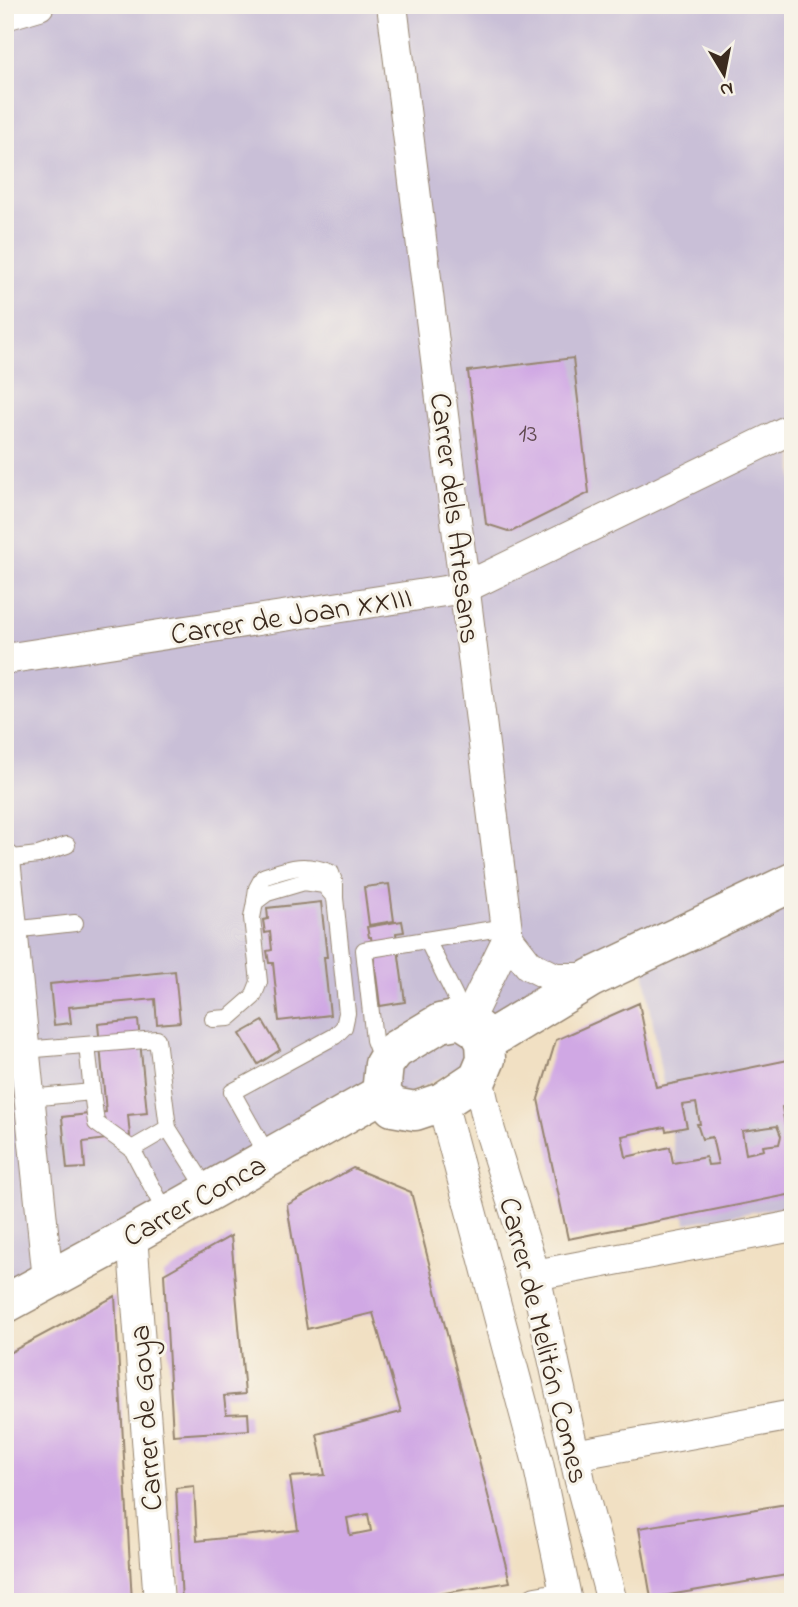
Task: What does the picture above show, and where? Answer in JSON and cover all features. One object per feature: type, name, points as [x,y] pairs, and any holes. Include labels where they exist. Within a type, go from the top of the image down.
[{"type":"street","points":[[5,15],[39,5]]},
{"type":"street","name":"Carrer dels Artesans","points":[[392,5],[507,932]]},
{"type":"street","name":"Carrer de Joan XXIII","points":[[5,659],[464,588],[793,428]]},
{"type":"street","points":[[5,859],[48,1280]]},
{"type":"street","points":[[473,1040],[591,978],[793,882]]},
{"type":"street","points":[[507,932],[529,965],[555,978],[591,978]]},
{"type":"street","points":[[382,1079],[393,1107],[415,1111],[442,1102],[473,1040],[507,932]]},
{"type":"street","name":"Carrer Conca","points":[[5,1304],[269,1158],[382,1079],[395,1050],[440,1023],[473,1040]]},
{"type":"street","name":"Carrer de Melitón Comes","points":[[473,1040],[490,1131],[535,1275],[574,1455],[612,1602]]},
{"type":"street","name":"Carrer de Melitón Comes","points":[[442,1102],[538,1463],[566,1599]]},
{"type":"street","points":[[535,1275],[793,1226]]},
{"type":"street","name":"Carrer de Goya","points":[[132,1235],[159,1602]]},
{"type":"street","points":[[574,1455],[793,1415]]},
{"type":"street","points":[[536,1602],[566,1599]]},
{"type":"lane","points":[[5,859],[38,855],[67,845]]},
{"type":"lane","points":[[213,1019],[229,1018],[253,997],[259,982],[252,918],[255,902],[267,892],[304,882],[324,885],[335,898],[347,1013],[344,1027],[335,1037],[232,1092],[269,1158]]},
{"type":"lane","points":[[12,930],[75,923]]},
{"type":"lane","points":[[382,1079],[374,1040],[365,950],[427,940],[507,932]]},
{"type":"lane","points":[[427,940],[473,1040]]},
{"type":"lane","points":[[24,1050],[158,1039],[168,1128],[208,1191]]},
{"type":"lane","points":[[87,1045],[96,1123],[132,1149],[167,1215]]},
{"type":"lane","points":[[29,1098],[92,1092]]},
{"type":"lane","points":[[132,1149],[168,1128]]},
{"type":"shaded area","points":[[5,5],[793,5],[793,1205],[686,1223],[644,969],[5,1309]]},
{"type":"building","points":[[573,358],[589,493],[511,532],[486,524],[468,371]]},
{"type":"building","points":[[389,884],[394,921],[369,925],[364,887]]},
{"type":"building","points":[[321,902],[330,1015],[279,1021],[273,963],[269,963],[267,951],[272,950],[270,932],[265,933],[263,920],[268,919],[267,908]]},
{"type":"building","points":[[402,921],[404,932],[396,933],[405,1002],[380,1006],[371,937],[367,927]]},
{"type":"building","points":[[175,971],[180,1022],[157,1024],[155,999],[69,1007],[71,1023],[54,1025],[50,984]]},
{"type":"building","points":[[639,1003],[656,1087],[793,1059],[793,1105],[782,1107],[785,1125],[793,1123],[793,1194],[568,1239],[538,1099],[556,1040]],"holes":[[[696,1103],[700,1124],[697,1124],[702,1139],[712,1137],[718,1164],[708,1165],[706,1157],[673,1163],[670,1147],[626,1157],[622,1136],[665,1127],[666,1131],[687,1127],[682,1105]],[[777,1126],[781,1136],[779,1144],[763,1146],[764,1150],[746,1154],[742,1131]]]},
{"type":"building","points":[[138,1020],[147,1113],[128,1115],[130,1136],[83,1142],[85,1168],[67,1169],[62,1117],[106,1112],[98,1024]]},
{"type":"building","points":[[263,1021],[280,1050],[258,1064],[240,1034]]},
{"type":"building","points":[[353,1168],[411,1192],[510,1582],[392,1602],[182,1602],[176,1488],[194,1486],[197,1541],[298,1530],[290,1477],[325,1475],[317,1434],[401,1412],[373,1313],[307,1329],[287,1205]],"holes":[[[368,1514],[371,1531],[350,1535],[347,1518]]]},
{"type":"building","points":[[231,1236],[245,1394],[224,1396],[226,1414],[248,1413],[249,1430],[173,1435],[164,1274]]},
{"type":"building","points":[[115,1296],[132,1602],[5,1602],[5,1355]]},
{"type":"building","points":[[793,1503],[793,1574],[651,1598],[639,1528]]}]
